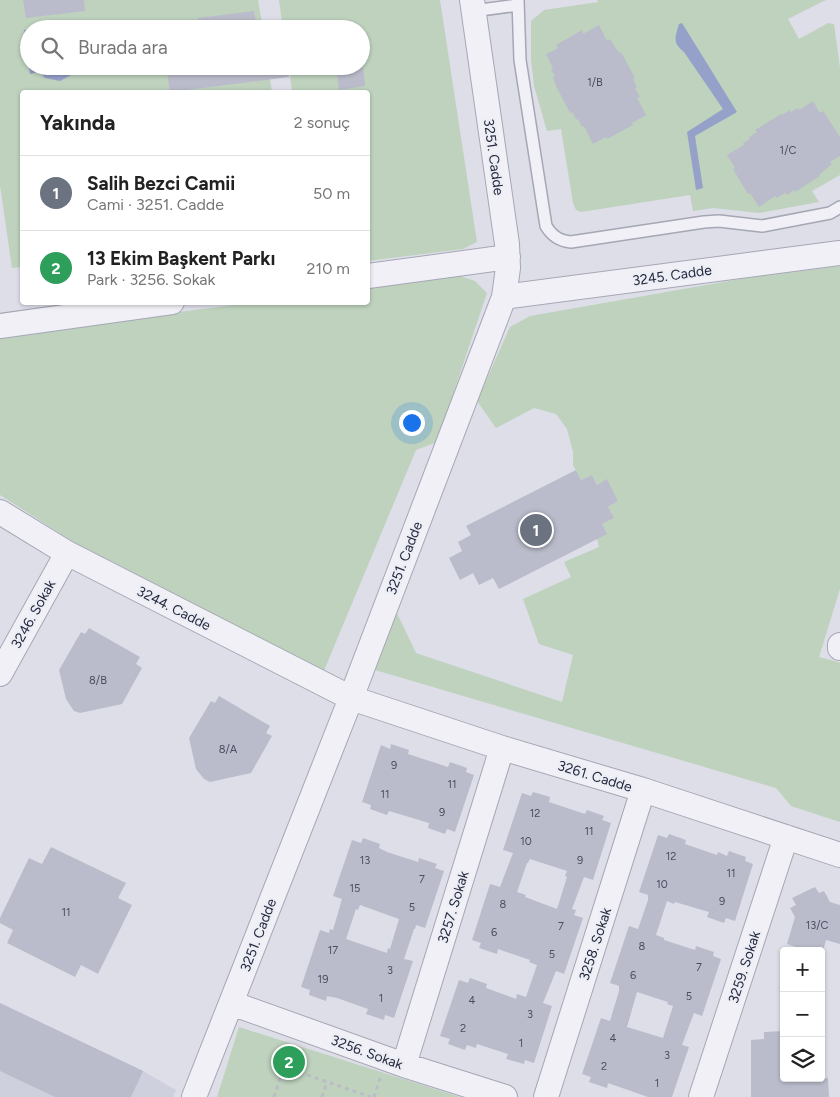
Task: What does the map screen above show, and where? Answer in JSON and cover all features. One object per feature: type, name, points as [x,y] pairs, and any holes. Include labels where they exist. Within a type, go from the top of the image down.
[{"type":"street","name":"3251. Cadde","points":[[194,1097],[351,698],[504,297],[508,279],[508,257],[473,6]]},
{"type":"street","name":"3245. Cadde","points":[[504,297],[840,253]]},
{"type":"street","points":[[370,276],[508,257]]},
{"type":"street","points":[[0,326],[150,305]]},
{"type":"street","name":"3244. Cadde","points":[[0,512],[67,553],[351,698]]},
{"type":"street","name":"3246. Sokak","points":[[0,674],[67,553]]},
{"type":"street","name":"3261. Cadde","points":[[351,698],[502,748],[643,790],[840,855]]},
{"type":"street","name":"3257. Sokak","points":[[404,1065],[502,748]]},
{"type":"street","name":"3258. Sokak","points":[[546,1097],[643,790]]},
{"type":"street","name":"3259. Sokak","points":[[702,1097],[786,836]]},
{"type":"street","name":"3256. Sokak","points":[[231,1003],[404,1065],[505,1097]]},
{"type":"lane","points":[[473,6],[518,2],[520,60],[546,226],[550,233],[558,239],[571,242],[719,221],[762,226],[830,213],[840,207]]},
{"type":"path","points":[[274,1097],[284,1067],[371,1097]]},
{"type":"path","points":[[322,1097],[327,1082]]},
{"type":"shaded area","points":[[0,1003],[143,1071],[176,1090],[173,1097],[0,1097]]},
{"type":"green space","points":[[0,0],[258,0],[261,20],[20,20],[20,75],[269,75],[272,90],[20,90],[20,267],[12,268],[0,185]]},
{"type":"green space","points":[[279,0],[440,0],[477,242],[463,249],[370,261],[370,90],[292,90],[290,75],[370,75],[370,20],[282,20]]},
{"type":"green space","points":[[597,0],[826,0],[788,19],[799,39],[828,23],[834,24],[840,68],[840,175],[812,191],[819,202],[759,213],[713,208],[693,211],[690,195],[581,212],[576,210],[573,203],[561,129],[547,131],[534,86],[531,60],[531,21],[544,10],[598,2]]},
{"type":"green space","points":[[840,266],[840,589],[819,657],[840,663],[840,822],[791,806],[776,788],[375,670],[396,611],[416,653],[562,702],[573,655],[539,644],[523,599],[571,577],[564,562],[599,547],[597,539],[602,524],[613,518],[608,507],[618,501],[607,480],[597,485],[592,475],[581,480],[573,465],[573,452],[567,429],[556,414],[534,408],[496,428],[477,401],[510,327],[530,316],[746,278]]},
{"type":"green space","points":[[457,275],[475,281],[487,293],[437,442],[416,450],[323,673],[83,548],[0,495],[0,335],[233,305],[370,305],[370,287]]},
{"type":"green space","points":[[239,1027],[460,1097],[217,1097]]},
{"type":"water","points":[[682,23],[737,112],[695,136],[703,188],[696,190],[687,132],[723,109],[676,42],[679,24]]},
{"type":"water","points":[[42,75],[71,75],[60,81],[45,78]]},
{"type":"building","points":[[23,0],[84,0],[85,11],[26,18]]},
{"type":"building","points":[[254,11],[256,20],[198,20],[198,18]]},
{"type":"building","points":[[599,25],[607,41],[610,39],[619,53],[621,52],[635,78],[633,79],[637,87],[635,88],[640,97],[637,98],[646,115],[632,123],[633,125],[593,144],[584,126],[582,127],[572,112],[570,113],[556,86],[553,77],[555,76],[551,70],[553,68],[546,54],[558,48],[556,45],[582,30],[583,34]]},
{"type":"building","points":[[167,75],[289,75],[289,77],[186,90],[170,90]]},
{"type":"building","points":[[337,75],[364,75],[365,86],[339,90]]},
{"type":"building","points":[[813,101],[820,113],[823,111],[840,137],[840,156],[830,162],[832,164],[820,176],[795,192],[794,190],[787,195],[785,193],[777,198],[775,196],[759,207],[750,193],[748,194],[727,155],[744,145],[743,143],[750,139],[749,137],[757,132],[755,130],[781,114],[798,108],[799,110]]},
{"type":"building","points":[[576,470],[581,480],[592,475],[597,485],[607,479],[618,501],[608,507],[614,518],[602,524],[607,534],[499,589],[493,578],[479,585],[473,573],[460,580],[449,558],[462,551],[458,542],[471,535],[466,526]]},
{"type":"building","points":[[89,628],[140,657],[136,664],[142,668],[122,704],[80,713],[74,711],[66,699],[59,670],[81,632],[85,634]]},
{"type":"building","points":[[219,696],[270,726],[266,733],[272,736],[251,773],[210,782],[204,779],[196,769],[189,738],[211,701],[215,703]]},
{"type":"building","points":[[391,744],[409,750],[408,754],[448,767],[450,762],[467,768],[466,772],[474,775],[455,832],[447,829],[445,834],[428,828],[429,823],[389,811],[387,815],[370,809],[371,805],[362,802],[381,745],[390,749]]},
{"type":"building","points":[[533,792],[550,797],[549,802],[585,814],[587,810],[604,816],[602,820],[611,823],[593,880],[584,877],[572,909],[576,910],[574,915],[583,918],[564,974],[556,971],[543,1003],[552,1006],[534,1063],[525,1060],[524,1064],[506,1059],[508,1054],[477,1044],[476,1048],[467,1045],[465,1050],[448,1044],[450,1039],[440,1036],[459,980],[468,983],[470,978],[487,984],[486,988],[516,999],[517,994],[526,997],[537,965],[529,962],[530,960],[498,949],[497,954],[479,948],[481,943],[472,940],[490,884],[500,887],[513,853],[503,850],[522,793],[531,796]],"holes":[[[530,859],[567,871],[565,876],[567,877],[557,909],[517,892]]]},
{"type":"building","points":[[669,834],[686,840],[685,844],[717,855],[718,852],[727,856],[729,851],[746,857],[745,861],[753,864],[735,921],[726,918],[724,923],[707,917],[709,912],[667,901],[656,935],[664,938],[664,940],[695,950],[696,946],[714,952],[713,956],[721,959],[702,1016],[694,1013],[682,1045],[689,1047],[672,1097],[648,1097],[608,1083],[607,1088],[589,1082],[591,1077],[582,1074],[601,1018],[610,1021],[619,986],[610,983],[629,926],[638,929],[648,900],[648,895],[639,892],[658,835],[667,838]],"holes":[[[637,992],[668,1002],[667,1004],[673,1006],[663,1038],[627,1027]]]},
{"type":"building","points":[[363,838],[380,844],[379,848],[387,852],[418,862],[419,858],[437,864],[435,868],[444,871],[425,928],[416,925],[414,929],[404,959],[413,961],[394,1018],[385,1015],[384,1020],[366,1014],[368,1009],[337,998],[327,996],[326,1001],[309,995],[310,990],[301,987],[320,930],[329,933],[330,929],[333,930],[342,899],[333,896],[352,840],[361,843]],"holes":[[[360,905],[399,919],[387,953],[346,939],[356,909],[358,910]]]},
{"type":"building","points":[[51,847],[126,883],[118,898],[132,905],[98,974],[81,965],[75,977],[7,943],[13,930],[0,923],[0,918],[29,858],[42,864]]},
{"type":"building","points":[[815,887],[819,893],[824,891],[830,902],[840,905],[840,944],[826,940],[824,947],[796,947],[787,944],[795,917],[790,908],[796,905],[792,898]]},
{"type":"building","points":[[0,1003],[143,1071],[131,1097],[55,1097],[0,1071]]},
{"type":"building","points":[[780,1031],[780,1082],[825,1082],[825,1078],[828,1078],[829,1097],[751,1097],[751,1040],[764,1039],[764,1032]]},
{"type":"place","name":"Salih Bezci Camii","points":[[536,530]]},
{"type":"place","name":"13 Ekim Başkent Parkı","points":[[289,1062]]}]
